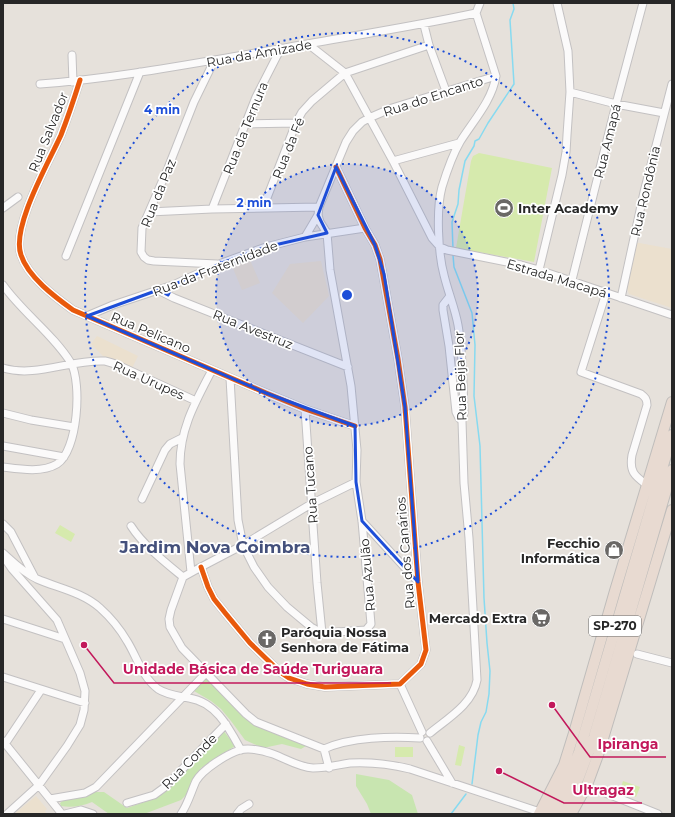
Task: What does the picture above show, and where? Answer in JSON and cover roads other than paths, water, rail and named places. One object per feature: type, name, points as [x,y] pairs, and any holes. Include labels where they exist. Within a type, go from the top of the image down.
[{"type":"highway","points":[[542,814],[571,745],[672,402]]},
{"type":"highway","name":"SP-270","points":[[542,814],[570,776],[672,435]]},
{"type":"highway","name":"SP-270","points":[[561,814],[579,777],[594,737],[672,470]]},
{"type":"highway","points":[[656,525],[672,490]]},
{"type":"highway","points":[[571,814],[587,784],[598,754],[672,510]]},
{"type":"street","points":[[440,247],[438,215],[442,187],[459,144],[491,94],[496,76],[476,13],[480,3]]},
{"type":"street","points":[[539,270],[566,152],[570,92],[568,51],[557,3]]},
{"type":"street","name":"Rua Amapá","points":[[572,280],[643,3]]},
{"type":"street","name":"Rua da Amizade","points":[[40,84],[77,81],[214,60],[424,25],[476,13]]},
{"type":"street","points":[[424,25],[429,45],[446,91]]},
{"type":"street","name":"Rua Beija Flor","points":[[308,44],[345,73],[393,161],[432,238],[440,247],[443,274],[457,320],[460,342],[464,413],[462,421],[464,482],[469,538],[477,680],[473,693],[462,706],[425,736]]},
{"type":"street","name":"Rua da Fé","points":[[263,208],[296,123],[302,112],[312,101],[345,73],[429,45]]},
{"type":"street","name":"Rua da Ternura","points":[[212,209],[256,97],[281,48]]},
{"type":"street","points":[[72,55],[77,81]]},
{"type":"street","name":"Rua da Paz","points":[[214,60],[194,102],[150,212],[142,228],[141,252],[148,260],[154,261],[219,264]]},
{"type":"street","points":[[66,256],[140,72]]},
{"type":"street","name":"Rua do Encanto","points":[[369,118],[392,108],[496,76]]},
{"type":"street","name":"Rua Salvador","points":[[34,191],[65,126],[77,81]]},
{"type":"street","name":"Rua Rondônia","points":[[620,298],[644,192],[672,84]]},
{"type":"street","points":[[570,92],[616,104],[664,113]]},
{"type":"street","points":[[305,237],[318,215],[319,207],[346,142],[353,131],[362,122],[369,118]]},
{"type":"street","points":[[246,124],[296,123]]},
{"type":"street","points":[[393,161],[459,144]]},
{"type":"street","name":"Rua dos Canários","points":[[336,167],[364,228],[375,245],[380,259],[398,359],[407,430],[418,582],[426,650],[421,664],[400,684]]},
{"type":"street","name":"Rua Pelicano","points":[[34,191],[21,234],[19,245],[20,254],[24,263],[49,292],[73,310],[305,409],[355,426]]},
{"type":"street","points":[[3,208],[18,197]]},
{"type":"street","points":[[150,212],[319,207]]},
{"type":"street","name":"Rua Azulão","points":[[318,215],[320,222],[327,233],[330,270],[351,386],[357,450],[356,482],[362,521],[371,624],[366,630],[322,633]]},
{"type":"street","name":"Rua da Fraternidade","points":[[87,316],[112,305],[173,285],[219,264],[266,247],[305,237],[364,228]]},
{"type":"street","name":"Estrada Macapá","points":[[440,247],[457,253],[521,265],[539,270],[672,315]]},
{"type":"street","points":[[3,285],[12,298],[60,348],[71,364],[75,372],[78,399],[74,427],[68,450],[64,457],[55,465],[43,468],[21,469],[3,467]]},
{"type":"street","points":[[173,285],[171,288],[174,298]]},
{"type":"street","name":"Rua Avestruz","points":[[158,290],[174,298],[348,367]]},
{"type":"street","points":[[606,293],[581,372],[641,394],[647,400],[647,405],[630,463],[637,477],[647,485]]},
{"type":"street","points":[[450,296],[442,306],[442,310],[449,346],[456,412],[462,421]]},
{"type":"street","name":"Rua Urupes","points":[[3,368],[30,370],[93,361],[107,362],[120,366],[196,401]]},
{"type":"street","points":[[191,572],[180,464],[180,450],[185,426],[212,370]]},
{"type":"street","points":[[230,378],[238,520],[243,545],[254,567],[268,587],[291,611],[311,627],[322,633]]},
{"type":"street","name":"Rua Tucano","points":[[305,409],[311,504],[322,633]]},
{"type":"street","points":[[3,413],[31,420],[74,427]]},
{"type":"street","points":[[142,499],[165,450],[170,444],[182,438]]},
{"type":"street","points":[[3,446],[64,457]]},
{"type":"street","points":[[356,482],[311,504],[243,545],[183,577],[171,610],[169,620],[170,627],[182,648],[246,714],[256,722],[324,749],[335,744],[348,742],[425,736]]},
{"type":"street","points":[[362,521],[418,582]]},
{"type":"street","points":[[3,524],[11,532],[35,578]]},
{"type":"street","points":[[131,526],[136,534],[157,555],[183,577]]},
{"type":"street","points":[[3,554],[35,578],[84,597],[100,608],[112,620],[127,641],[139,665],[150,682],[159,690],[190,698],[210,707],[218,713],[226,724],[241,750]]},
{"type":"street","points":[[3,554],[12,569],[57,620],[80,673],[85,691],[85,703],[80,725],[67,746],[39,785],[7,814]]},
{"type":"street","points":[[201,567],[214,599],[250,643],[280,672],[289,678],[307,684],[325,687],[400,684],[425,736],[452,783]]},
{"type":"street","points":[[3,619],[65,639]]},
{"type":"street","points":[[637,654],[672,662]]},
{"type":"street","points":[[50,799],[85,793],[96,788],[206,673]]},
{"type":"street","points":[[3,677],[85,703]]},
{"type":"street","points":[[41,690],[4,742],[62,814]]},
{"type":"street","name":"Rua Conde","points":[[127,803],[154,795],[165,787],[226,724]]},
{"type":"street","points":[[324,749],[329,768]]},
{"type":"street","points":[[181,814],[186,807],[196,781],[210,766],[241,750],[258,750],[301,766],[329,768],[349,764],[392,764],[542,814]]},
{"type":"street","points":[[598,790],[658,814]]},
{"type":"street","points":[[237,814],[249,804]]},
{"type":"street","points":[[65,814],[81,810],[92,814]]},
{"type":"waterway","points":[[453,249],[452,222],[458,204],[459,190],[465,161],[474,146],[475,141],[479,139],[514,84],[510,20],[514,9],[513,3]]},
{"type":"waterway","points":[[453,255],[454,267],[472,313],[475,345],[474,396],[480,446],[484,598],[490,671],[489,694],[486,712],[481,722],[478,735],[472,784]]},
{"type":"waterway","points":[[451,814],[466,794]]},
{"type":"place","name":"Inter Academy","points":[[504,208]]},
{"type":"place","name":"Fecchio Informática","points":[[614,550]]},
{"type":"place","name":"Mercado Extra","points":[[541,618]]},
{"type":"place","name":"Paróquia Nossa Senhora de Fátima","points":[[267,639]]},
{"type":"place","name":"Unidade Básica de Saúde Turiguara","points":[[84,645]]},
{"type":"place","name":"Ipiranga","points":[[552,705]]},
{"type":"place","name":"Ultragaz","points":[[499,771]]},
{"type":"district","name":"Jardim Nova Coimbra","points":[[215,547]]}]
